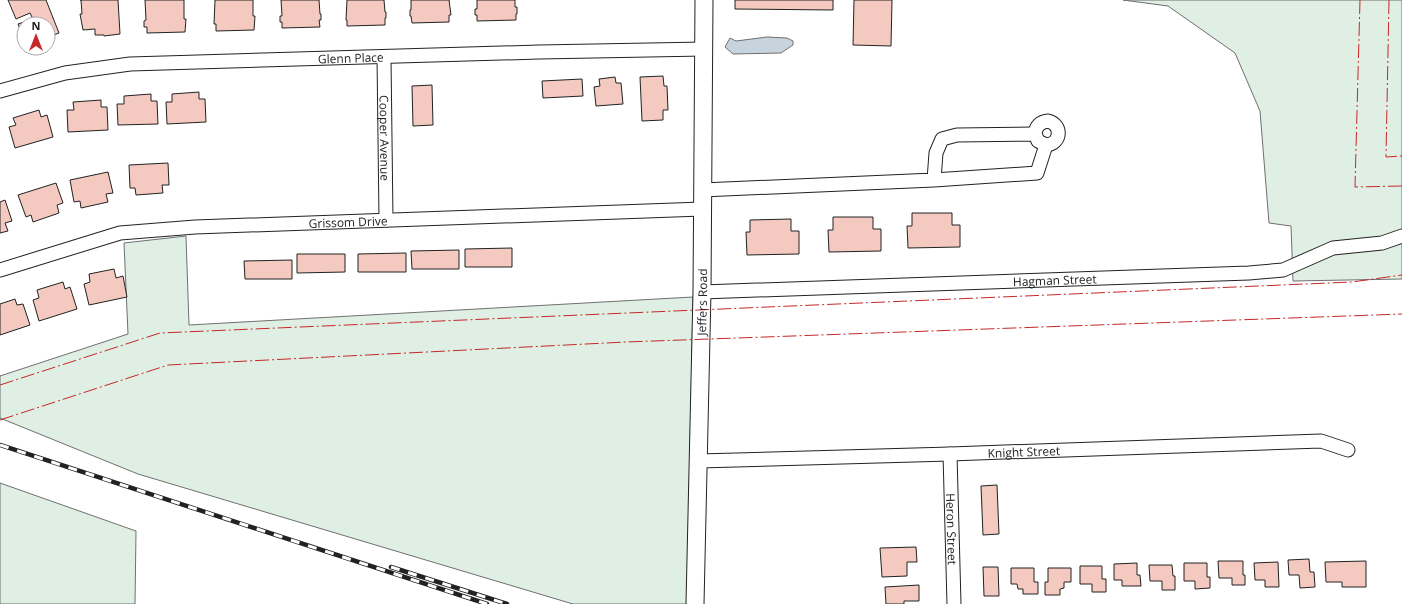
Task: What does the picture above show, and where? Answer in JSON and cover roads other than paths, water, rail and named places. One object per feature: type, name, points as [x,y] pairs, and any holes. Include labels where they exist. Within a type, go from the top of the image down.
[{"type":"main road","name":"Jeffers Road","points":[[695,604],[702,292],[704,0]]},
{"type":"street","name":"Glenn Place","points":[[0,91],[65,73],[130,64],[704,49]]},
{"type":"street","name":"Cooper Avenue","points":[[384,57],[386,220]]},
{"type":"street","points":[[1048,121],[1056,125],[1059,132],[1057,140],[1052,145],[1046,145],[1038,141],[1035,134],[1037,126],[1040,123],[1048,121]]},
{"type":"street","points":[[934,180],[936,153],[942,140],[957,135],[1035,134]]},
{"type":"street","points":[[702,190],[934,180],[1037,173],[1046,145]]},
{"type":"street","name":"Grissom Drive","points":[[0,270],[120,233],[195,227],[702,209]]},
{"type":"street","name":"Hagman Street","points":[[702,292],[1249,273],[1283,270],[1332,248],[1382,243],[1402,236]]},
{"type":"street","name":"Knight Street","points":[[699,461],[1321,441],[1348,450]]},
{"type":"street","name":"Heron Street","points":[[950,454],[954,604]]},
{"type":"railway","points":[[0,445],[487,604]]},
{"type":"railway","points":[[391,567],[507,604]]}]
